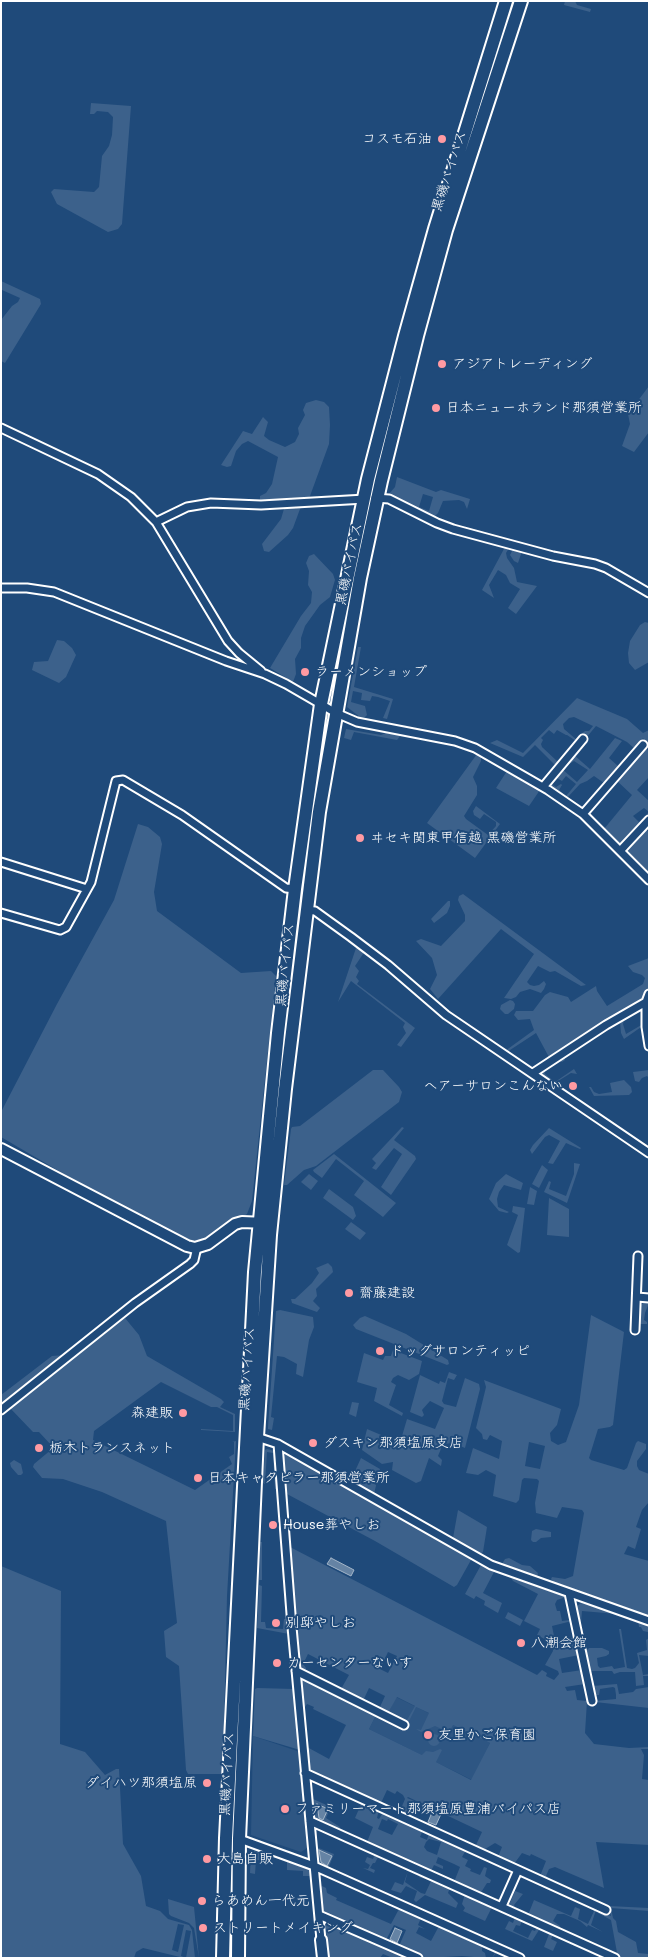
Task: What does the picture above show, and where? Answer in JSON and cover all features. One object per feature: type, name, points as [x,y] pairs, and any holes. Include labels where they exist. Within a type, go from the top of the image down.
[{"type":"highway","name":"黒磯バイパス","points":[[223,1958],[226,1838],[278,1033],[295,889],[321,704],[364,499],[435,229],[506,1]]},
{"type":"highway","name":"黒磯バイパス","points":[[266,1223],[319,812],[360,578],[417,336],[446,230],[521,1]]},
{"type":"highway","name":"黒磯バイパス","points":[[238,1958],[239,1839],[252,1437]]},
{"type":"street","points":[[1,428],[77,463],[114,484],[130,497],[156,522],[228,641],[239,653],[265,674]]},
{"type":"street","points":[[156,522],[186,507],[211,503],[261,505],[378,497],[389,500],[436,523],[453,529],[553,556],[595,564],[606,568],[649,593]]},
{"type":"street","points":[[1,588],[27,588],[54,592],[226,661],[265,674],[286,684],[336,714],[357,722],[455,742],[475,748],[543,787],[583,814],[649,880]]},
{"type":"street","points":[[543,787],[583,739]]},
{"type":"street","points":[[583,814],[643,745]]},
{"type":"street","points":[[1,913],[60,930],[66,927],[91,882],[116,781],[123,780],[182,815],[286,888],[295,889]]},
{"type":"street","points":[[620,851],[649,820]]},
{"type":"street","points":[[1,862],[88,889]]},
{"type":"street","points":[[306,910],[315,911],[388,965],[427,1001],[446,1015],[649,1153]]},
{"type":"street","points":[[533,1074],[648,998]]},
{"type":"street","points":[[648,998],[646,1032],[649,1046]]},
{"type":"street","points":[[1,1149],[187,1246],[197,1247],[208,1244],[234,1224],[242,1222],[266,1223]]},
{"type":"street","points":[[1,1410],[135,1303],[190,1264],[194,1260],[197,1247]]},
{"type":"street","points":[[635,1330],[638,1256]]},
{"type":"street","points":[[636,1297],[649,1298]]},
{"type":"street","points":[[252,1437],[278,1444],[491,1565],[649,1621]]},
{"type":"street","points":[[278,1444],[296,1671],[323,1958]]},
{"type":"street","points":[[569,1593],[592,1701]]},
{"type":"street","points":[[296,1671],[404,1725]]},
{"type":"street","points":[[305,1773],[606,1910]]},
{"type":"street","points":[[310,1821],[615,1958]]},
{"type":"street","points":[[226,1838],[239,1839],[314,1866],[520,1958]]},
{"type":"street","points":[[502,1906],[518,1870]]},
{"type":"street","points":[[319,1915],[418,1958]]},
{"type":"shaded area","points":[[565,1],[575,1],[577,5],[591,9],[590,12],[564,5]]},
{"type":"shaded area","points":[[91,103],[131,106],[122,224],[118,229],[108,232],[57,204],[51,192],[54,189],[94,192],[99,187],[102,156],[109,146],[113,117],[108,112],[97,111],[94,114],[90,114]]},
{"type":"shaded area","points":[[1,281],[40,299],[41,304],[5,363],[1,361],[1,320],[20,298],[2,290]]},
{"type":"shaded area","points":[[649,386],[649,432],[634,452],[622,446],[630,424],[628,414]]},
{"type":"shaded area","points":[[316,400],[324,402],[329,407],[329,444],[310,496],[300,509],[293,528],[269,552],[264,551],[262,544],[281,519],[286,502],[260,501],[260,496],[266,493],[272,484],[278,457],[248,441],[242,444],[236,451],[231,466],[221,465],[243,431],[252,434],[263,417],[268,422],[264,436],[269,440],[285,447],[295,442],[299,434],[298,428],[305,415],[303,410],[306,403]]},
{"type":"shaded area","points":[[397,477],[436,492],[441,490],[470,499],[467,509],[464,502],[459,500],[443,501],[438,513],[433,518],[388,495],[395,487]],"holes":[[[423,494],[433,497],[429,511],[419,507]]]},
{"type":"shaded area","points":[[505,547],[509,548],[506,553],[507,558],[514,568],[517,582],[537,586],[516,614],[508,608],[520,589],[510,583],[506,575],[498,570],[489,585],[494,598],[482,590]]},
{"type":"shaded area","points":[[513,549],[522,551],[518,563],[510,555]]},
{"type":"shaded area","points":[[314,554],[333,574],[335,580],[330,597],[320,605],[305,626],[301,638],[301,648],[295,659],[296,674],[293,682],[270,668],[301,616],[311,603],[312,592],[308,585],[309,571],[306,563],[309,556]]},
{"type":"shaded area","points":[[645,622],[649,623],[649,662],[635,670],[629,663],[630,641],[640,625]]},
{"type":"shaded area","points":[[57,640],[64,641],[72,648],[76,655],[66,677],[59,683],[32,670],[34,662],[48,661]]},
{"type":"shaded area","points":[[358,647],[361,647],[354,687],[393,699],[387,719],[383,718],[390,701],[378,697],[372,696],[370,701],[361,700],[362,693],[353,691],[351,702],[365,706],[367,715],[365,717],[360,717],[347,707]]},
{"type":"shaded area","points":[[577,698],[627,719],[643,733],[649,730],[649,746],[643,738],[635,749],[627,742],[596,726],[586,738],[581,734],[589,731],[593,726],[574,717],[569,718],[563,724],[564,729],[576,741],[557,730],[554,734],[549,730],[541,738],[543,740],[542,747],[558,762],[555,765],[535,745],[523,757],[490,743],[497,740],[523,753]]},
{"type":"shaded area","points":[[346,729],[381,735],[386,733],[401,735],[397,740],[354,732],[351,740],[344,738]]},
{"type":"shaded area","points":[[615,738],[622,741],[609,758],[618,766],[604,783],[594,776],[580,784],[567,798],[550,787],[550,783],[556,787],[561,784],[559,790],[566,796],[576,784],[566,776],[562,781],[555,777],[562,769],[577,782],[588,770],[574,761],[568,765],[566,764],[574,755],[590,769]]},
{"type":"shaded area","points":[[645,748],[649,751],[649,777],[637,790],[649,801],[649,812],[649,815],[621,846],[604,829],[632,795],[616,780]],"holes":[[[644,808],[649,812],[639,822],[633,816]]]},
{"type":"shaded area","points":[[477,754],[481,756],[481,761],[473,777],[477,786],[477,795],[464,816],[488,835],[496,826],[496,822],[484,814],[480,819],[474,815],[473,811],[476,806],[500,824],[475,858],[427,823]]},
{"type":"shaded area","points":[[507,771],[540,790],[529,806],[496,788]]},
{"type":"shaded area","points":[[138,824],[148,827],[160,837],[162,844],[154,892],[157,911],[241,973],[271,971],[276,976],[252,1201],[247,1214],[203,1240],[191,1242],[64,1174],[1,1137],[1,1112],[114,900]]},
{"type":"shaded area","points":[[645,829],[649,832],[649,875],[625,851]]},
{"type":"shaded area","points":[[463,894],[586,985],[581,986],[555,971],[550,972],[538,966],[527,982],[534,986],[544,981],[546,984],[541,993],[530,989],[520,992],[511,999],[504,998],[534,954],[501,929],[438,999],[430,989],[437,975],[432,958],[416,941],[421,939],[441,946],[465,921],[465,915],[458,900],[459,896]]},
{"type":"shaded area","points":[[450,901],[450,906],[447,913],[434,923],[431,919]]},
{"type":"shaded area","points":[[357,945],[365,951],[355,966],[359,971],[356,977],[359,981],[357,984],[415,1028],[401,1047],[397,1045],[406,1033],[403,1027],[405,1023],[351,981],[338,1002]]},
{"type":"shaded area","points":[[649,958],[649,989],[646,999],[550,1059],[536,1033],[507,1052],[505,1051],[534,1030],[530,1019],[518,1020],[514,1015],[516,1011],[533,1011],[545,995],[550,992],[568,997],[571,1002],[596,986],[597,991],[607,1006],[643,984],[645,978],[633,972],[628,966]]},
{"type":"shaded area","points":[[510,1000],[515,1004],[514,1009],[505,1014],[500,1009],[501,1005]]},
{"type":"shaded area","points":[[640,1008],[645,1008],[644,1025],[624,1039],[621,1033],[620,1021],[624,1020],[623,1024],[626,1034],[643,1024],[644,1012]]},
{"type":"shaded area","points":[[564,1056],[565,1060],[562,1062],[558,1061],[544,1070],[545,1074],[555,1082],[574,1069],[577,1074],[571,1073],[555,1083],[541,1074],[540,1071]]},
{"type":"shaded area","points":[[373,1070],[383,1070],[399,1087],[402,1092],[399,1102],[316,1166],[304,1170],[287,1185],[284,1185],[292,1127],[300,1126]]},
{"type":"shaded area","points":[[649,1070],[649,1078],[647,1076],[639,1082],[635,1081],[633,1072]]},
{"type":"shaded area","points":[[624,1080],[631,1087],[632,1092],[629,1095],[594,1096],[589,1087],[599,1094],[612,1092],[610,1083]]},
{"type":"shaded area","points":[[402,1127],[404,1128],[394,1140],[415,1156],[416,1159],[391,1195],[381,1187],[402,1154],[394,1148],[376,1170],[372,1168],[376,1163],[372,1159]]},
{"type":"shaded area","points":[[549,1128],[581,1148],[566,1143],[553,1164],[548,1163],[560,1141],[549,1135],[545,1137],[532,1154],[530,1150],[533,1145]]},
{"type":"shaded area","points":[[334,1154],[396,1203],[383,1217],[354,1195],[364,1181],[336,1159],[322,1178],[314,1172],[313,1170]]},
{"type":"shaded area","points":[[574,1163],[580,1164],[567,1203],[544,1192],[549,1181],[551,1182],[549,1189],[566,1196],[574,1174]]},
{"type":"shaded area","points":[[542,1165],[548,1170],[539,1188],[532,1184]]},
{"type":"shaded area","points":[[309,1174],[318,1181],[311,1190],[301,1182]]},
{"type":"shaded area","points":[[506,1174],[523,1183],[521,1190],[504,1185],[499,1192],[497,1199],[498,1207],[509,1212],[507,1213],[499,1211],[489,1199],[496,1183]]},
{"type":"shaded area","points":[[530,1187],[537,1191],[534,1205],[527,1204]]},
{"type":"shaded area","points":[[329,1189],[353,1207],[356,1216],[353,1220],[323,1198]]},
{"type":"shaded area","points":[[549,1198],[569,1209],[569,1237],[547,1235]]},
{"type":"shaded area","points":[[513,1206],[525,1208],[520,1252],[518,1253],[507,1245],[518,1215],[512,1212]]},
{"type":"shaded area","points":[[351,1222],[366,1233],[360,1240],[345,1229]]},
{"type":"shaded area","points":[[328,1263],[332,1267],[333,1272],[316,1289],[317,1296],[313,1301],[320,1308],[317,1312],[292,1303],[291,1299],[295,1299],[312,1283],[319,1273],[316,1268]]},
{"type":"shaded area","points":[[644,1302],[649,1303],[644,1320],[647,1324],[639,1324],[641,1305]]},
{"type":"shaded area","points":[[280,1310],[313,1317],[314,1327],[309,1340],[303,1377],[296,1374],[297,1364],[284,1357],[277,1356],[271,1417],[274,1418],[272,1430],[268,1429],[268,1427],[276,1311]]},
{"type":"shaded area","points":[[591,1315],[624,1332],[613,1425],[598,1429],[589,1458],[624,1470],[627,1468],[636,1443],[638,1441],[646,1444],[646,1449],[637,1461],[637,1466],[639,1470],[649,1474],[649,1502],[642,1510],[636,1527],[641,1529],[635,1549],[628,1546],[624,1554],[649,1561],[649,1617],[554,1583],[551,1579],[552,1577],[565,1579],[573,1576],[584,1513],[582,1510],[562,1507],[557,1518],[536,1513],[535,1503],[539,1481],[537,1479],[524,1478],[522,1480],[519,1500],[516,1503],[493,1496],[496,1475],[486,1470],[478,1475],[466,1473],[473,1448],[499,1459],[502,1441],[490,1435],[487,1440],[483,1439],[482,1434],[476,1428],[486,1387],[484,1380],[561,1409],[557,1425],[550,1433],[551,1441],[558,1445],[566,1442],[579,1405]],"holes":[[[529,1442],[545,1446],[540,1469],[525,1466]]]},
{"type":"shaded area","points":[[365,1316],[406,1334],[448,1360],[449,1364],[447,1365],[356,1329],[353,1325]]},
{"type":"shaded area","points":[[125,1318],[139,1335],[147,1356],[221,1399],[224,1402],[220,1407],[235,1414],[235,1432],[201,1430],[233,1431],[233,1415],[217,1407],[211,1407],[161,1382],[94,1431],[93,1440],[195,1490],[232,1464],[229,1457],[234,1454],[234,1442],[232,1442],[236,1441],[227,1596],[222,1774],[188,1774],[186,1770],[179,1666],[166,1657],[164,1631],[177,1623],[166,1521],[102,1492],[63,1479],[42,1478],[33,1467],[52,1449],[52,1446],[39,1432],[33,1432],[10,1408],[5,1405],[1,1408],[1,1395],[52,1356],[77,1354]]},
{"type":"shaded area","points":[[393,1350],[422,1361],[419,1374],[409,1380],[398,1375],[391,1382],[396,1385],[389,1405],[403,1413],[402,1416],[374,1401],[377,1388],[357,1382],[364,1353],[383,1360],[385,1356],[391,1356]]},
{"type":"shaded area","points":[[449,1372],[457,1375],[454,1380],[448,1378],[442,1401],[444,1404],[456,1407],[465,1378],[479,1384],[480,1389],[465,1448],[453,1443],[443,1444],[438,1456],[442,1460],[441,1466],[429,1458],[421,1481],[416,1483],[392,1470],[393,1462],[382,1464],[362,1450],[367,1429],[400,1443],[407,1419],[435,1429],[444,1408],[430,1401],[422,1410],[424,1415],[422,1417],[410,1412],[420,1375],[439,1384],[440,1381],[445,1383]]},
{"type":"shaded area","points":[[352,1402],[359,1403],[356,1417],[349,1414]]},
{"type":"shaded area","points":[[265,1450],[275,1451],[277,1489],[275,1489],[273,1453],[267,1452],[265,1484],[263,1483]]},
{"type":"shaded area","points":[[286,1454],[292,1454],[471,1557],[457,1585],[454,1587],[375,1541],[287,1494],[285,1492],[282,1458]]},
{"type":"shaded area","points":[[361,1458],[380,1469],[374,1494],[351,1480]]},
{"type":"shaded area","points":[[14,1460],[21,1464],[23,1473],[21,1475],[18,1475],[11,1467],[10,1463]]},
{"type":"shaded area","points":[[458,1510],[487,1527],[483,1552],[479,1555],[453,1538]]},
{"type":"shaded area","points":[[536,1529],[551,1532],[551,1537],[541,1538],[533,1542],[531,1540],[532,1531]]},
{"type":"shaded area","points":[[260,1542],[262,1542],[262,1580],[259,1580]]},
{"type":"shaded area","points":[[290,1547],[537,1675],[542,1670],[547,1673],[546,1676],[554,1680],[559,1674],[558,1671],[545,1665],[553,1651],[552,1643],[537,1635],[540,1629],[524,1621],[538,1594],[513,1581],[511,1578],[566,1597],[557,1600],[555,1604],[557,1611],[560,1611],[562,1621],[570,1620],[569,1612],[571,1612],[572,1621],[552,1626],[555,1641],[576,1637],[579,1655],[559,1659],[562,1673],[582,1670],[585,1684],[565,1687],[567,1691],[575,1690],[577,1700],[587,1701],[585,1733],[594,1744],[629,1748],[649,1747],[649,1749],[641,1749],[644,1755],[642,1779],[649,1780],[649,1845],[596,1842],[604,1888],[555,1867],[549,1869],[546,1876],[556,1883],[540,1876],[546,1861],[531,1854],[530,1856],[522,1853],[514,1864],[498,1857],[502,1847],[495,1843],[485,1849],[476,1845],[482,1832],[408,1797],[417,1802],[411,1816],[400,1811],[405,1799],[397,1791],[395,1794],[387,1790],[381,1803],[312,1772],[309,1769],[307,1747],[329,1759],[346,1725],[313,1709],[314,1707],[307,1704],[303,1710],[300,1680],[303,1679],[376,1715],[369,1729],[422,1755],[426,1751],[442,1750],[436,1762],[471,1780],[490,1743],[453,1725],[447,1736],[444,1730],[435,1726],[421,1732],[416,1729],[421,1730],[429,1713],[416,1707],[409,1721],[407,1720],[415,1706],[397,1697],[388,1713],[379,1709],[385,1696],[369,1688],[363,1701],[341,1689],[349,1675],[308,1654],[303,1664],[306,1668],[305,1672],[303,1671],[300,1668]],"holes":[[[388,1652],[397,1656],[388,1673],[380,1669]]]},
{"type":"shaded area","points":[[331,1558],[354,1570],[351,1576],[327,1564]]},
{"type":"shaded area","points":[[509,1558],[522,1565],[530,1566],[538,1573],[537,1577],[502,1564],[505,1559]]},
{"type":"shaded area","points":[[481,1565],[494,1572],[483,1593],[502,1603],[498,1613],[484,1605],[485,1601],[476,1596],[474,1599],[465,1594]]},
{"type":"shaded area","points":[[1,1566],[61,1591],[60,1744],[85,1752],[105,1775],[119,1769],[123,1844],[141,1876],[146,1906],[160,1911],[168,1919],[189,1925],[192,1930],[195,1958],[186,1958],[184,1958],[143,1948],[136,1952],[134,1958],[1,1958]],"holes":[[[178,1924],[184,1925],[178,1952],[172,1950]],[[186,1930],[191,1931],[186,1958],[181,1956]]]},
{"type":"shaded area","points":[[259,1585],[262,1586],[261,1622],[265,1622],[266,1628],[283,1629],[284,1619],[287,1619],[289,1634],[257,1628]]},
{"type":"shaded area","points":[[581,1603],[617,1614],[582,1611],[580,1623],[576,1607]]},
{"type":"shaded area","points":[[508,1612],[523,1620],[520,1626],[505,1618]]},
{"type":"shaded area","points":[[638,1620],[649,1624],[649,1638],[648,1632],[643,1631],[639,1627]]},
{"type":"shaded area","points":[[619,1629],[621,1629],[627,1668],[635,1668],[639,1663],[637,1653],[647,1650],[646,1640],[649,1638],[649,1656],[639,1655],[643,1675],[649,1674],[649,1676],[643,1676],[644,1685],[636,1686],[635,1672],[614,1674],[612,1671],[589,1671],[586,1651],[589,1648],[602,1648],[609,1651],[609,1654],[606,1656],[597,1658],[600,1668],[612,1666],[614,1669],[625,1667]]},
{"type":"shaded area","points":[[617,1684],[619,1694],[649,1687],[649,1708],[595,1702],[616,1699],[615,1688],[600,1689],[599,1695],[594,1695],[592,1686]]},
{"type":"shaded area","points":[[255,1689],[294,1689],[300,1750],[253,1736]]},
{"type":"shaded area","name":"友里かご保育園","points":[[396,1697],[490,1743],[472,1780],[369,1729],[376,1715],[385,1719]]},
{"type":"shaded area","points":[[432,1734],[436,1734],[440,1740],[436,1746],[432,1746],[428,1742],[428,1738]]},
{"type":"shaded area","points":[[253,1736],[300,1752],[310,1846],[301,1852],[251,1835]]},
{"type":"shaded area","points":[[313,1799],[331,1807],[326,1818],[340,1827],[339,1830],[315,1818]]},
{"type":"shaded area","points":[[362,1802],[379,1810],[377,1818],[379,1819],[382,1814],[387,1814],[423,1830],[420,1837],[427,1840],[429,1833],[466,1850],[462,1857],[468,1860],[465,1866],[471,1869],[470,1871],[480,1875],[484,1867],[487,1868],[485,1876],[491,1880],[490,1883],[487,1883],[480,1894],[454,1882],[460,1867],[454,1864],[438,1857],[436,1863],[443,1866],[443,1869],[434,1865],[431,1871],[367,1842],[373,1827],[355,1818]],"holes":[[[382,1819],[387,1821],[388,1819],[398,1824],[392,1835],[378,1829]],[[429,1839],[441,1842],[437,1855],[427,1851],[424,1847]]]},
{"type":"shaded area","points":[[317,1804],[328,1809],[323,1820],[319,1818]]},
{"type":"shaded area","points":[[433,1810],[441,1814],[436,1825],[428,1822]]},
{"type":"shaded area","points":[[316,1847],[334,1854],[328,1869],[318,1863]]},
{"type":"shaded area","points":[[251,1850],[272,1857],[271,1861],[256,1860],[255,1874],[250,1873]]},
{"type":"shaded area","points":[[319,1850],[332,1856],[327,1866],[321,1862]]},
{"type":"shaded area","points":[[375,1854],[381,1856],[378,1857],[370,1868],[375,1870],[374,1873],[363,1868],[368,1869],[370,1865],[365,1862],[367,1857],[373,1859]]},
{"type":"shaded area","points":[[287,1860],[309,1867],[310,1876],[303,1876],[303,1871],[287,1870]]},
{"type":"shaded area","points":[[408,1871],[405,1882],[421,1893],[425,1894],[431,1881],[419,1877],[421,1874],[450,1887],[448,1893],[458,1903],[456,1908],[425,1895],[416,1902],[414,1900],[417,1891],[406,1886],[401,1893],[391,1890],[395,1882],[403,1885]]},
{"type":"shaded area","points":[[322,1886],[326,1888],[327,1893],[337,1898],[336,1900],[391,1924],[399,1909],[421,1918],[418,1925],[425,1929],[419,1927],[416,1933],[431,1941],[439,1926],[497,1952],[492,1958],[495,1953],[482,1947],[486,1958],[462,1956],[427,1958],[399,1946],[406,1930],[394,1925],[386,1940],[323,1913],[319,1889]]},
{"type":"shaded area","points":[[515,1891],[523,1894],[514,1905],[527,1912],[526,1914],[511,1908],[509,1905]]},
{"type":"shaded area","points":[[465,1894],[492,1907],[485,1921],[463,1911],[465,1908],[462,1904]]},
{"type":"shaded area","points":[[168,1899],[194,1907],[199,1958],[194,1928],[189,1923],[169,1914]]},
{"type":"shaded area","points":[[534,1900],[571,1916],[575,1907],[580,1909],[578,1919],[588,1924],[595,1909],[591,1925],[603,1932],[588,1925],[587,1927],[580,1921],[564,1914],[557,1914],[553,1921],[560,1928],[528,1915]]},
{"type":"shaded area","points":[[609,1906],[649,1908],[649,1911],[611,1908],[618,1932],[636,1942],[638,1953],[649,1954],[649,1958],[618,1958],[611,1920],[598,1913],[599,1911],[611,1916]]},
{"type":"shaded area","points":[[515,1917],[522,1921],[520,1926],[516,1925],[513,1931],[528,1938],[532,1930],[535,1931],[537,1927],[554,1933],[551,1939],[557,1942],[553,1951],[544,1947],[549,1934],[539,1930],[532,1941],[505,1929],[509,1921],[513,1923]]},
{"type":"shaded area","points":[[327,1922],[408,1958],[393,1958],[383,1954],[380,1958],[329,1958],[325,1923]]},
{"type":"shaded area","points":[[395,1928],[402,1931],[397,1943],[390,1939]]},
{"type":"place","name":"コスモ石油","points":[[442,139]]},
{"type":"place","name":"アジアトレーディング","points":[[442,364]]},
{"type":"place","name":"日本ニューホランド那須営業所","points":[[436,408]]},
{"type":"place","name":"ラーメンショップ","points":[[305,672]]},
{"type":"place","name":"ヰセキ関東甲信越 黒磯営業所","points":[[360,838]]},
{"type":"place","name":"ヘアーサロンこんない","points":[[573,1086]]},
{"type":"place","name":"齋藤建設","points":[[349,1293]]},
{"type":"place","name":"ドッグサロンティッピ","points":[[380,1351]]},
{"type":"place","name":"森建販","points":[[183,1413]]},
{"type":"place","name":"ダスキン那須塩原支店","points":[[313,1443]]},
{"type":"place","name":"栃木トランスネット","points":[[39,1448]]},
{"type":"place","name":"日本キャタピラー那須営業所","points":[[198,1478]]},
{"type":"place","name":"House葬やしお","points":[[273,1525]]},
{"type":"place","name":"別邸やしお","points":[[276,1623]]},
{"type":"place","name":"八潮会館","points":[[521,1643]]},
{"type":"place","name":"カーセンターないす","points":[[277,1663]]},
{"type":"place","name":"友里かご保育園","points":[[428,1735]]},
{"type":"place","name":"ダイハツ那須塩原","points":[[207,1783]]},
{"type":"place","name":"ファミリーマート那須塩原豊浦バイパス店","points":[[285,1809]]},
{"type":"place","name":"大島自販","points":[[207,1859]]},
{"type":"place","name":"らあめん一代元","points":[[202,1901]]},
{"type":"place","name":"ストリートメイキング","points":[[203,1928]]}]
